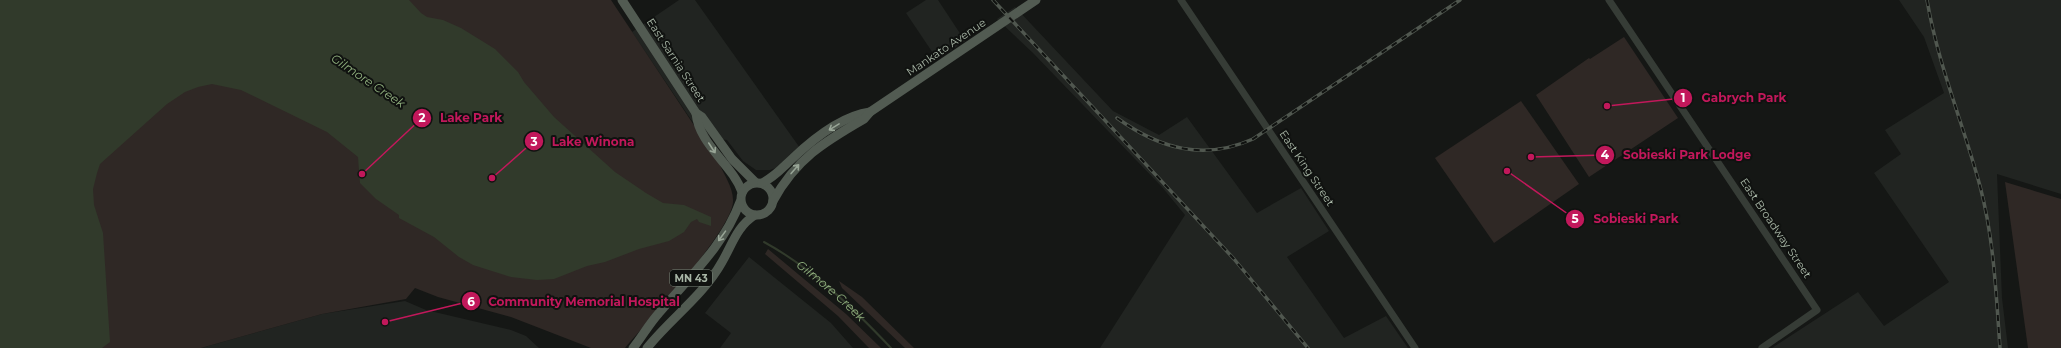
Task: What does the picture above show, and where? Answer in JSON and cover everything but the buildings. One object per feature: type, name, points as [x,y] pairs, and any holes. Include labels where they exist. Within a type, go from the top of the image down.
[{"type":"main road","name":"East Sarnia Street","points":[[622,0],[696,113],[702,117],[732,159],[759,183]]},
{"type":"main road","name":"Mankato Avenue","points":[[647,348],[706,286],[722,262],[738,230],[755,215],[768,211],[787,178],[806,157],[822,144],[864,119],[870,112],[1036,0]]},
{"type":"main road","name":"Mankato Avenue","points":[[742,192],[747,185],[759,183],[776,175],[801,151],[828,130],[855,116],[870,112]]},
{"type":"main road","name":"East Sarnia Street","points":[[696,113],[697,121],[709,143],[736,179],[742,192]]},
{"type":"main road","points":[[759,183],[771,191],[773,201]]},
{"type":"main road","name":"MN 43","points":[[633,348],[658,313],[696,272],[728,227],[740,202],[742,192]]},
{"type":"main road","points":[[740,202],[746,210],[755,215]]},
{"type":"street","name":"East King Street","points":[[1181,0],[1415,348]]},
{"type":"street","name":"East Broadway Street","points":[[1609,0],[1817,310],[1762,348]]},
{"type":"shaded area","points":[[0,0],[611,0],[719,163],[733,195],[730,213],[720,231],[688,275],[625,348],[591,348],[511,317],[438,297],[415,288],[406,299],[322,314],[201,348],[0,348]]},
{"type":"shaded area","points":[[679,0],[695,0],[800,148],[781,166],[770,170],[756,170],[743,161],[727,140],[702,136],[632,32]]},
{"type":"shaded area","points":[[926,0],[938,0],[965,41],[937,59],[906,13]]},
{"type":"shaded area","points":[[1899,0],[2061,0],[2061,194],[1997,174],[2002,298],[2008,348],[1772,348],[1858,292],[1884,326],[1949,282],[1874,173],[1901,154],[1885,130],[1944,93],[1924,37]]},
{"type":"shaded area","points":[[1015,7],[1113,111],[1159,135],[1187,117],[1257,213],[1301,188],[1329,231],[1287,257],[1344,338],[1386,316],[1408,348],[1100,348],[1185,215],[1162,187],[1033,53],[997,19]]},
{"type":"shaded area","points":[[1624,37],[1678,118],[1589,177],[1536,95],[1589,58],[1590,59]]},
{"type":"shaded area","points":[[1521,101],[1579,184],[1494,243],[1435,158]]},
{"type":"shaded area","points":[[2005,182],[2061,199],[2061,348],[2028,348]]},
{"type":"shaded area","points":[[768,249],[846,314],[881,348],[869,348],[838,316],[765,254]]},
{"type":"shaded area","points":[[749,257],[831,323],[853,348],[720,348],[731,333],[705,313]]},
{"type":"shaded area","points":[[839,281],[862,297],[914,348],[905,348],[842,288]]},
{"type":"shaded area","points":[[405,301],[426,310],[511,330],[526,336],[539,348],[201,348],[322,314]]},
{"type":"water","points":[[0,0],[409,0],[421,13],[427,17],[443,20],[461,28],[495,49],[518,72],[524,82],[554,117],[615,172],[663,203],[684,205],[711,217],[711,226],[699,222],[697,219],[691,222],[684,232],[669,241],[639,249],[605,262],[587,266],[554,279],[537,280],[511,277],[473,265],[459,257],[434,237],[399,218],[399,215],[376,199],[360,183],[358,157],[327,132],[241,90],[212,84],[185,92],[167,104],[100,164],[93,189],[94,205],[103,233],[110,342],[102,348],[0,348]]},
{"type":"waterway","name":"Gilmore Creek","points":[[764,242],[782,252],[832,290],[891,348]]},
{"type":"railway","points":[[993,0],[1234,259],[1308,348]]},
{"type":"railway","points":[[1117,118],[1133,129],[1166,144],[1200,150],[1235,146],[1253,139],[1460,0]]},
{"type":"railway","points":[[1927,0],[1938,48],[1985,206],[1994,266],[2000,348]]},
{"type":"place","name":"Gabrych Park","points":[[1607,106]]},
{"type":"place","name":"Sobieski Park Lodge","points":[[1531,157]]},
{"type":"place","name":"Sobieski Park","points":[[1507,171]]},
{"type":"place","name":"Lake Park","points":[[362,174]]},
{"type":"place","name":"Lake Winona","points":[[492,178]]},
{"type":"place","name":"Community Memorial Hospital","points":[[385,322]]}]
